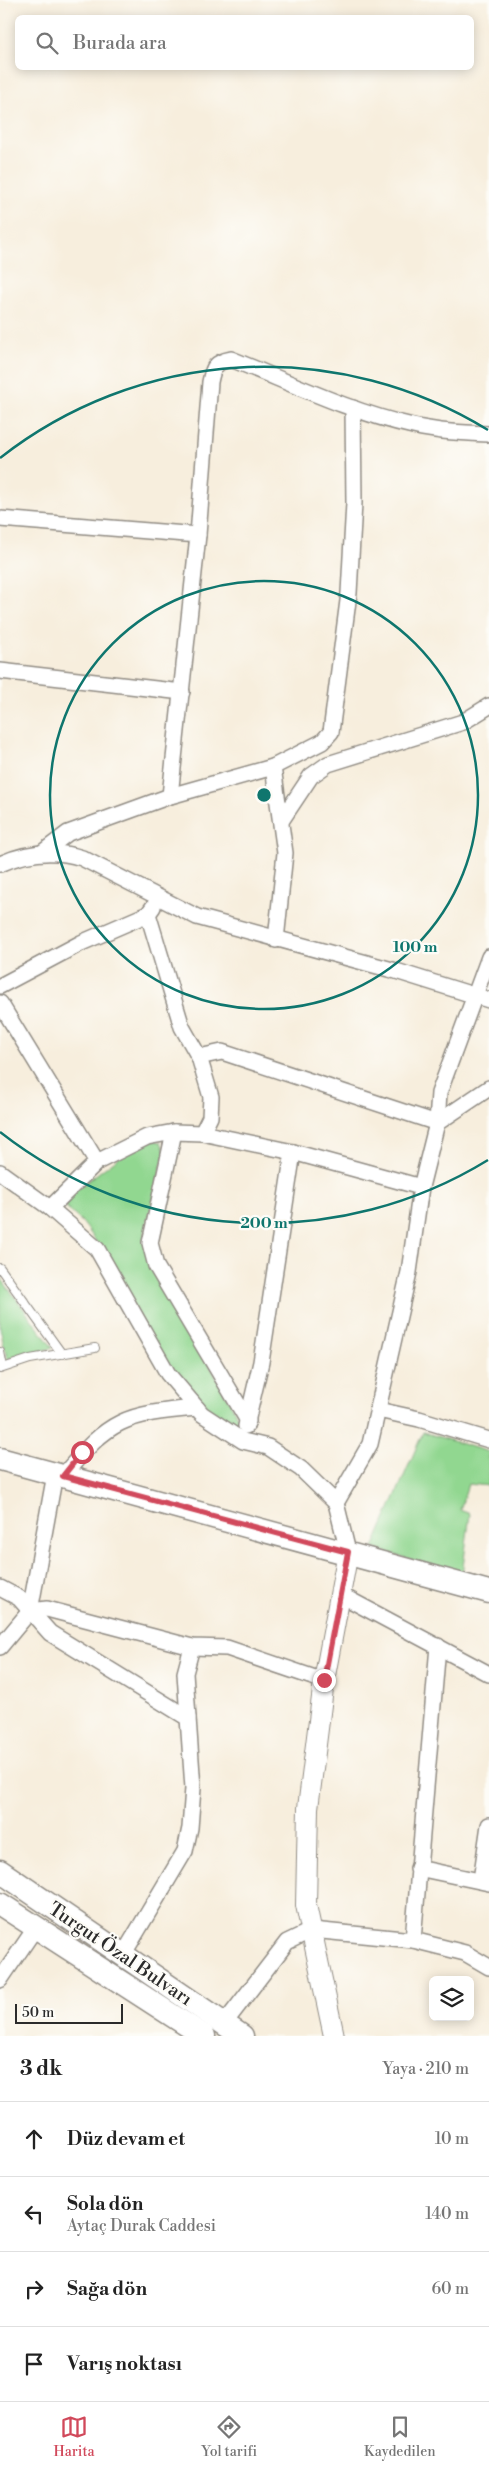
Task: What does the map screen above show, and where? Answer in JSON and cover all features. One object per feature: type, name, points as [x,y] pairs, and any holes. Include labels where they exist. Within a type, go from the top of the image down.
[{"type":"main road","points":[[0,1459],[348,1552],[489,1592]]},
{"type":"main road","name":"Turgut Özal Bulvarı","points":[[0,1871],[233,2030]]},
{"type":"main road","name":"Turgut Özal Bulvarı","points":[[0,1904],[204,2036]]},
{"type":"street","points":[[170,796],[198,535],[210,382],[213,367],[220,361],[231,359],[353,408],[414,426],[453,432],[489,434]]},
{"type":"street","points":[[43,852],[68,833],[170,796],[273,767],[322,742],[331,732],[349,584],[354,503],[353,408]]},
{"type":"street","points":[[0,519],[198,535]]},
{"type":"street","points":[[0,670],[182,692]]},
{"type":"street","points":[[281,821],[311,776],[328,764],[463,722],[489,706]]},
{"type":"street","points":[[273,767],[285,852],[276,940]]},
{"type":"street","points":[[0,864],[11,859],[43,852],[64,853],[82,858],[196,917],[396,971],[482,997]]},
{"type":"street","points":[[0,986],[81,943],[148,914],[159,898]]},
{"type":"street","points":[[148,914],[182,1027],[199,1057],[211,1097],[210,1117],[202,1133]]},
{"type":"street","points":[[336,1504],[370,1444],[409,1272],[421,1187],[437,1123],[439,1093],[482,997],[489,957]]},
{"type":"street","points":[[0,1003],[97,1162]]},
{"type":"street","points":[[199,1057],[222,1052],[437,1123]]},
{"type":"street","points":[[437,1123],[489,1088]]},
{"type":"street","points":[[50,1208],[97,1162],[148,1137],[174,1132],[202,1133],[293,1152],[421,1187]]},
{"type":"street","points":[[174,1132],[150,1243],[156,1266],[248,1421]]},
{"type":"street","points":[[243,1441],[261,1362],[293,1152]]},
{"type":"street","points":[[0,1172],[50,1208],[97,1250],[168,1374],[197,1408],[243,1441],[268,1447],[301,1469],[336,1504],[348,1552],[324,1680],[308,1808],[306,1905],[334,2036]]},
{"type":"street","points":[[0,1646],[30,1611],[59,1475],[100,1434],[120,1422],[156,1412],[197,1408]]},
{"type":"street","points":[[378,1410],[419,1419],[489,1440]]},
{"type":"street","points":[[0,1588],[19,1598],[50,1633],[188,1718]]},
{"type":"street","points":[[340,1594],[489,1674]]},
{"type":"street","points":[[30,1611],[47,1609],[192,1647],[227,1648],[324,1680]]},
{"type":"street","points":[[413,1940],[438,1646]]},
{"type":"street","points":[[123,1955],[185,1851],[190,1828],[193,1788],[186,1673],[192,1647]]},
{"type":"street","points":[[418,1868],[485,1882],[489,1825]]},
{"type":"street","points":[[0,1980],[36,1927]]},
{"type":"street","points":[[233,2030],[287,1942],[312,1930],[413,1940],[465,1953],[489,1967]]},
{"type":"lane","points":[[0,1268],[62,1354]]},
{"type":"lane","points":[[0,1352],[2,1368],[30,1359],[95,1348]]},
{"type":"green space","points":[[153,1140],[161,1142],[165,1151],[143,1240],[240,1422],[234,1426],[210,1413],[190,1394],[171,1371],[94,1239],[83,1223],[65,1204],[64,1200],[69,1195],[122,1155]]},
{"type":"green space","points":[[0,1277],[53,1348],[7,1359],[0,1328]]},
{"type":"green space","points":[[423,1432],[489,1452],[489,1486],[468,1484],[460,1510],[470,1514],[462,1575],[373,1548]]},
{"type":"route","points":[[82,1452],[63,1476],[348,1552],[324,1680]]}]
